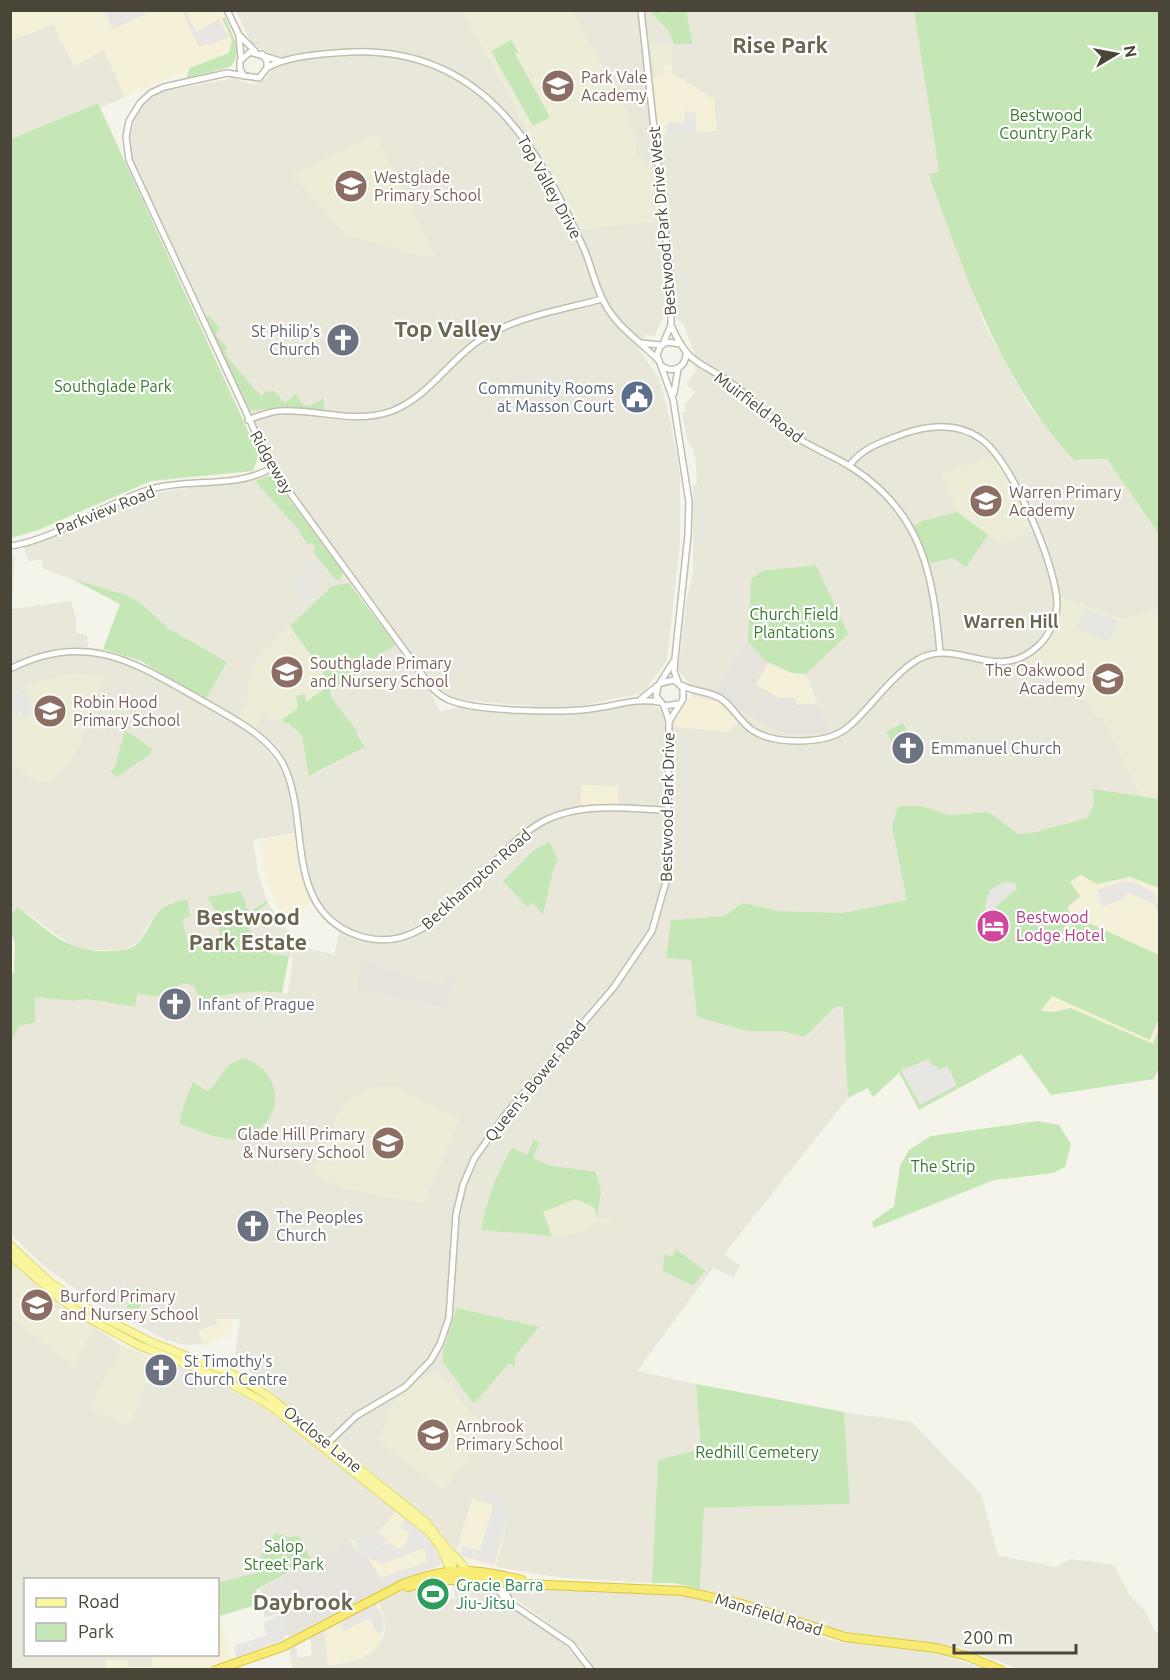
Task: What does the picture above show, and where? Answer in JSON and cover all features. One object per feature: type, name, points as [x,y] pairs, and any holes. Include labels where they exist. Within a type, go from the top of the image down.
[{"type":"highway","name":"Mansfield Road","points":[[449,1568],[490,1578]]},
{"type":"highway","name":"Mansfield Road","points":[[438,1580],[449,1568]]},
{"type":"highway","name":"Mansfield Road","points":[[216,1670],[302,1638],[388,1591],[449,1568],[466,1569],[504,1586],[532,1582]]},
{"type":"highway","name":"Mansfield Road","points":[[388,1591],[438,1580],[490,1578],[683,1591],[742,1604],[845,1637],[960,1653],[1001,1670]]},
{"type":"highway","name":"Mansfield Road","points":[[227,1670],[244,1661]]},
{"type":"main road","name":"Oxclose Lane","points":[[10,1245],[62,1291],[129,1332],[215,1366],[246,1382],[281,1406],[430,1533],[449,1568]]},
{"type":"main road","name":"Oxclose Lane","points":[[10,1255],[73,1308],[121,1336],[221,1378],[272,1407],[326,1445],[426,1522],[450,1554],[449,1568]]},
{"type":"main road","points":[[121,1336],[129,1332]]},
{"type":"main road","points":[[215,1366],[221,1378]]},
{"type":"main road","points":[[426,1522],[436,1529],[457,1561],[466,1569]]},
{"type":"street","points":[[227,10],[239,35],[242,58]]},
{"type":"street","name":"Bestwood Park Drive West","points":[[641,10],[669,263],[671,325],[658,351],[659,363]]},
{"type":"street","points":[[239,35],[259,53],[267,61],[264,74],[256,79],[244,76],[240,65],[242,58],[246,53],[259,53]]},
{"type":"street","name":"Top Valley Drive","points":[[267,69],[282,61],[346,52],[389,54],[439,68],[471,85],[506,115],[529,145],[576,233],[601,296],[615,319],[659,363]]},
{"type":"street","name":"Top Valley Drive","points":[[259,53],[282,61]]},
{"type":"street","name":"Ridgeway","points":[[240,65],[227,73],[164,87],[145,98],[129,121],[126,146],[129,160],[272,468],[429,684],[441,696],[470,705],[563,711],[599,708],[637,701],[662,704]]},
{"type":"street","name":"Ridgeway","points":[[227,73],[244,76]]},
{"type":"street","points":[[248,420],[282,411],[354,418],[393,411],[423,393],[479,340],[513,324],[594,301],[601,296]]},
{"type":"street","name":"Bestwood Park Drive West","points":[[671,325],[686,352]]},
{"type":"street","points":[[640,342],[655,346],[672,341],[682,346]]},
{"type":"street","points":[[673,399],[680,368],[686,360],[686,352]]},
{"type":"street","name":"Muirfield Road","points":[[686,352],[699,365],[734,384],[791,434],[871,481],[894,504],[921,547],[933,586],[940,652]]},
{"type":"street","points":[[659,363],[669,370],[680,368]]},
{"type":"street","points":[[659,363],[673,399],[688,502],[688,535],[674,671],[680,683],[681,701]]},
{"type":"street","name":"Muirfield Road","points":[[680,368],[699,365]]},
{"type":"street","points":[[659,684],[671,679],[698,692],[722,699],[747,726],[760,734],[820,740],[846,729],[911,663],[924,656],[940,652],[957,653],[988,663],[1010,662],[1026,655],[1038,646],[1052,625],[1056,607],[1054,588],[1035,530],[1014,482],[1002,460],[986,442],[970,433],[948,426],[921,428],[862,451],[849,466]]},
{"type":"street","name":"Parkview Road","points":[[10,546],[33,540],[152,489],[242,479],[272,468]]},
{"type":"street","name":"Beckhampton Road","points":[[10,669],[36,658],[64,652],[112,656],[138,664],[253,731],[273,749],[286,772],[293,798],[306,876],[315,902],[342,928],[372,939],[401,938],[426,928],[519,839],[547,819],[584,809],[668,810]]},
{"type":"street","points":[[675,658],[659,684],[656,696],[662,704],[671,707],[698,692]]},
{"type":"street","name":"Ridgeway","points":[[637,701],[659,684]]},
{"type":"street","name":"Bestwood Park Drive","points":[[669,722],[681,701]]},
{"type":"street","name":"Bestwood Park Drive","points":[[614,987],[644,947],[659,915],[666,883],[669,722],[662,704]]},
{"type":"street","name":"Queen's Bower Road","points":[[326,1445],[357,1416],[405,1387],[431,1360],[449,1318],[456,1214],[463,1185],[474,1159],[501,1120],[614,987]]},
{"type":"street","points":[[490,1578],[502,1597],[570,1644],[591,1670]]},
{"type":"street","points":[[502,1597],[504,1586]]},
{"type":"street","points":[[504,1586],[514,1604]]},
{"type":"shaded area","points":[[219,10],[232,40],[229,53],[125,97],[104,50],[74,67],[54,24],[11,40],[11,11]]},
{"type":"shaded area","points":[[104,11],[153,11],[113,29]]},
{"type":"shaded area","points":[[186,11],[196,32],[219,19],[228,37],[209,46],[207,43],[199,47],[183,13]]},
{"type":"shaded area","points":[[236,11],[463,11],[582,229],[657,221],[651,168],[636,153],[634,131],[623,117],[628,114],[572,11],[914,11],[939,172],[983,322],[1029,406],[1079,461],[1107,459],[1159,534],[1159,608],[1123,620],[1062,597],[1051,633],[1040,648],[1026,659],[1086,699],[1104,719],[1141,796],[1093,790],[1094,805],[1087,818],[1031,833],[1017,834],[989,812],[948,815],[921,807],[892,827],[908,900],[843,913],[779,911],[743,903],[725,916],[671,920],[666,958],[691,960],[718,1022],[748,1031],[782,1031],[805,1037],[836,1006],[843,1006],[849,1087],[848,1098],[724,1254],[740,1266],[733,1277],[713,1268],[637,1371],[696,1384],[701,1449],[658,1460],[652,1583],[564,1578],[496,1567],[510,1510],[472,1499],[456,1552],[429,1519],[409,1505],[340,1445],[286,1406],[238,1360],[235,1352],[240,1319],[216,1319],[218,1324],[199,1331],[203,1344],[185,1345],[166,1340],[95,1303],[45,1267],[11,1234],[10,1042],[35,997],[75,1001],[87,999],[134,1007],[136,994],[164,997],[182,983],[194,986],[202,1001],[236,991],[256,990],[288,994],[293,957],[270,954],[253,940],[256,937],[244,922],[268,903],[291,936],[290,943],[334,955],[341,924],[317,900],[309,878],[292,777],[278,750],[255,727],[260,715],[268,714],[269,721],[283,719],[284,723],[289,722],[302,736],[318,773],[365,746],[357,735],[358,732],[331,697],[332,686],[354,676],[373,660],[376,663],[374,659],[396,645],[432,694],[439,711],[459,708],[498,713],[584,713],[648,703],[664,711],[678,712],[674,727],[698,697],[691,698],[693,688],[678,670],[687,597],[693,574],[693,485],[697,484],[694,451],[687,440],[682,412],[686,411],[685,405],[695,392],[686,385],[695,372],[695,356],[684,325],[667,310],[654,337],[646,334],[638,348],[659,378],[670,420],[680,475],[680,541],[667,660],[643,693],[575,707],[540,707],[455,699],[432,683],[356,581],[352,585],[332,587],[259,655],[249,681],[247,705],[239,719],[206,699],[226,662],[168,628],[142,604],[127,595],[91,586],[44,569],[41,559],[29,562],[23,546],[139,497],[252,480],[278,472],[238,392],[131,156],[129,142],[135,116],[143,105],[160,92],[234,78],[253,85],[267,78],[272,70],[271,55],[251,43]]},
{"type":"shaded area","name":"Park Vale Academy","points":[[463,11],[572,11],[628,115],[623,117],[634,131],[636,153],[651,167],[657,221],[583,229]]},
{"type":"shaded area","points":[[54,24],[62,44],[104,50],[125,97],[100,108],[97,103],[11,139],[11,40]]},
{"type":"shaded area","points":[[652,46],[672,46],[672,64],[664,65],[666,75],[655,77]]},
{"type":"shaded area","points":[[672,64],[672,73],[714,99],[717,131],[658,135],[652,77],[665,75],[664,65]]},
{"type":"shaded area","points":[[685,111],[695,112],[697,133],[666,135],[665,125],[669,122],[684,124]]},
{"type":"shaded area","name":"Westglade Primary School","points":[[376,134],[436,257],[420,256],[346,235],[292,175]]},
{"type":"shaded area","name":"Warren Primary Academy","points":[[994,455],[1012,486],[1032,531],[1000,544],[957,512],[942,473]]},
{"type":"shaded area","points":[[11,555],[15,557],[12,609],[71,601],[76,618],[76,633],[87,635],[88,647],[103,649],[100,656],[140,668],[242,728],[258,739],[278,764],[287,784],[295,833],[253,840],[258,873],[267,900],[249,914],[241,891],[209,898],[216,913],[221,937],[188,945],[182,919],[187,899],[170,903],[159,910],[139,942],[122,951],[76,949],[19,907],[11,915]]},
{"type":"shaded area","points":[[314,563],[320,571],[303,585],[316,600],[308,606],[295,591],[298,580],[296,578]]},
{"type":"shaded area","name":"The Oakwood Academy","points":[[1062,597],[1123,620],[1159,608],[1159,799],[1141,796],[1104,719],[1096,717],[1086,699],[1026,659],[1040,648],[1051,633]]},
{"type":"shaded area","points":[[1085,608],[1117,621],[1109,641],[1077,628]]},
{"type":"shaded area","name":"Southglade Primary and Nursery School","points":[[290,626],[331,684],[283,719],[269,721],[268,715],[261,715],[255,727],[239,719],[247,705],[249,681],[259,655]]},
{"type":"shaded area","points":[[748,641],[768,663],[755,685],[779,698],[795,698],[796,705],[818,704],[831,733],[785,733],[775,730],[715,691]]},
{"type":"shaded area","points":[[768,663],[791,673],[806,674],[818,704],[796,705],[795,698],[779,698],[755,684]]},
{"type":"shaded area","name":"Robin Hood Primary School","points":[[76,673],[104,677],[84,728],[79,749],[63,771],[50,781],[37,783],[11,763],[10,694],[36,682]]},
{"type":"shaded area","points":[[24,688],[32,705],[28,708],[32,715],[26,719],[21,712],[16,715],[11,707],[11,697]]},
{"type":"shaded area","points":[[698,697],[719,702],[738,722],[728,732],[673,727],[678,712],[691,698]]},
{"type":"shaded area","points":[[581,785],[618,786],[618,805],[581,805]]},
{"type":"shaded area","points":[[295,834],[304,881],[311,898],[295,928],[290,928],[280,914],[265,875],[260,840]]},
{"type":"shaded area","points":[[1081,875],[1097,884],[1130,877],[1159,888],[1160,1029],[1153,1045],[1071,1008],[1041,1012],[1027,994],[1064,933],[1069,920],[1070,882]]},
{"type":"shaded area","points":[[1124,881],[1137,884],[1156,894],[1159,914],[1154,904],[1127,892],[1125,898],[1102,907],[1097,890]]},
{"type":"shaded area","points":[[1003,882],[1015,883],[1017,889],[996,906],[998,922],[988,923],[985,905],[989,891]]},
{"type":"shaded area","points":[[362,960],[436,986],[452,977],[456,982],[450,989],[446,1007],[358,989]]},
{"type":"shaded area","points":[[929,1059],[933,1067],[936,1065],[939,1070],[947,1066],[957,1085],[920,1105],[901,1070]]},
{"type":"shaded area","name":"Glade Hill Primary & Nursery School","points":[[385,1086],[398,1087],[460,1119],[424,1204],[342,1188],[312,1172],[329,1137],[336,1116],[345,1103],[367,1089]]},
{"type":"shaded area","points":[[534,1139],[539,1142],[533,1158],[547,1165],[596,1172],[601,1192],[597,1217],[614,1222],[612,1227],[596,1222],[589,1230],[561,1237],[481,1230],[487,1201],[499,1169],[512,1148],[527,1155]]},
{"type":"shaded area","name":"Burford Primary and Nursery School","points":[[11,1260],[51,1296],[93,1326],[74,1367],[11,1318]]},
{"type":"shaded area","points":[[10,1318],[75,1365],[93,1326],[122,1346],[210,1378],[272,1413],[396,1511],[378,1533],[352,1540],[313,1562],[219,1583],[219,1578],[24,1578],[24,1656],[152,1656],[153,1667],[128,1668],[106,1660],[106,1669],[12,1669]]},
{"type":"shaded area","points":[[216,1319],[233,1319],[230,1338],[228,1336],[209,1343],[209,1346],[203,1344],[198,1331],[218,1325]]},
{"type":"shaded area","points":[[122,1346],[158,1359],[129,1427],[90,1410],[109,1366],[113,1367]]},
{"type":"shaded area","points":[[168,1365],[193,1374],[190,1382],[171,1376],[169,1389],[152,1381],[155,1376],[164,1379]]},
{"type":"shaded area","name":"Arnbrook Primary School","points":[[437,1371],[473,1415],[490,1429],[443,1491],[378,1440],[393,1403],[427,1375]]},
{"type":"shaded area","points":[[844,1412],[912,1422],[981,1494],[998,1555],[1056,1567],[1071,1559],[1114,1565],[1130,1596],[1145,1611],[1154,1630],[1159,1634],[1159,1669],[1019,1669],[961,1647],[838,1630],[741,1598],[700,1589],[704,1508],[850,1504]]},
{"type":"shaded area","points":[[490,1491],[504,1500],[502,1508],[510,1510],[494,1565],[460,1555],[463,1546],[480,1551],[494,1504],[487,1501]]},
{"type":"shaded area","points":[[472,1499],[510,1510],[496,1567],[460,1559],[456,1552]]},
{"type":"shaded area","points":[[396,1511],[430,1539],[442,1562],[439,1566],[386,1587],[365,1554],[361,1556],[350,1541],[378,1533]]},
{"type":"shaded area","points":[[406,1519],[430,1539],[428,1541],[433,1544],[442,1562],[439,1566],[386,1587],[379,1578],[427,1562],[425,1548],[381,1564],[375,1560],[371,1561],[365,1554],[361,1556],[354,1540],[380,1533],[388,1541],[372,1551],[389,1543],[396,1548],[404,1547],[410,1533],[402,1529],[401,1524]]},
{"type":"shaded area","points":[[350,1541],[361,1555],[365,1554],[386,1587],[289,1637],[281,1613],[265,1618],[260,1589],[307,1563],[316,1571],[312,1562]]},
{"type":"shaded area","points":[[479,1584],[489,1587],[505,1603],[561,1641],[587,1669],[293,1669],[289,1648],[296,1645],[298,1658],[312,1655],[310,1638],[324,1630],[328,1665],[349,1662],[372,1652],[383,1638],[386,1627],[379,1600],[411,1588],[435,1587],[437,1601],[455,1598],[453,1585]]},
{"type":"shaded area","points":[[511,1586],[663,1593],[712,1601],[770,1616],[833,1641],[941,1654],[985,1669],[595,1669],[581,1648],[566,1635],[509,1595],[508,1589]]},
{"type":"shaded area","points":[[379,1600],[386,1627],[378,1646],[362,1658],[328,1666],[324,1630]]},
{"type":"shaded area","points":[[375,1604],[385,1619],[382,1621],[384,1630],[378,1634],[369,1618],[344,1631],[340,1623]]},
{"type":"shaded area","points":[[219,1609],[232,1660],[207,1669],[87,1670],[106,1669],[106,1660],[128,1660],[128,1667],[152,1667],[152,1656],[219,1656]]},
{"type":"shaded area","points":[[281,1614],[288,1635],[284,1636],[285,1639],[236,1658],[234,1646],[267,1635],[263,1623]]},
{"type":"green space","points":[[650,11],[662,13],[686,11],[693,44],[674,44],[669,31]]},
{"type":"green space","name":"Bestwood Country Park","points":[[914,11],[1159,11],[1159,534],[1107,459],[1074,460],[1048,429],[1025,397],[989,328],[973,293],[931,181],[930,174],[939,172]]},
{"type":"green space","points":[[225,17],[237,49],[234,61],[230,67],[186,78],[190,68],[229,53],[232,40],[222,18]]},
{"type":"green space","points":[[511,40],[518,52],[515,54],[550,117],[533,126],[491,51]]},
{"type":"green space","name":"Southglade Park","points":[[98,103],[259,455],[253,471],[151,481],[38,530],[11,538],[11,139]]},
{"type":"green space","points":[[208,315],[220,328],[215,334],[227,348],[225,351],[228,358],[261,396],[268,391],[274,391],[285,403],[296,394],[303,405],[310,406],[324,398],[324,410],[282,407],[250,411],[206,320]]},
{"type":"green space","points":[[269,476],[273,478],[343,572],[340,580],[335,579],[313,552],[315,548],[312,543],[307,544],[298,529],[255,481]]},
{"type":"green space","points":[[957,512],[988,535],[966,567],[953,558],[930,563],[914,526],[922,521]]},
{"type":"green space","name":"Church Field Plantations","points":[[816,565],[848,634],[806,674],[792,673],[764,660],[748,641],[751,579],[762,571]]},
{"type":"green space","points":[[72,579],[127,595],[142,604],[168,628],[227,662],[206,699],[141,661],[103,649],[120,604]]},
{"type":"green space","points":[[349,583],[396,645],[374,659],[376,663],[373,660],[354,676],[331,688],[331,697],[358,732],[357,735],[365,747],[309,776],[302,736],[289,723],[283,723],[283,719],[298,708],[296,696],[305,694],[306,702],[331,684],[290,626],[332,586]]},
{"type":"green space","points":[[903,723],[920,755],[912,760],[900,757],[886,732]]},
{"type":"green space","points":[[125,730],[152,749],[150,754],[117,777],[110,771],[115,767]]},
{"type":"green space","points":[[1093,789],[1159,799],[1159,888],[1130,877],[1097,884],[1081,875],[1070,882],[1080,896],[1068,907],[1070,919],[1060,939],[1062,941],[1074,919],[1085,921],[1159,955],[1159,1018],[1150,1040],[1052,996],[1041,1011],[1053,1012],[1071,1008],[1153,1044],[1159,1029],[1159,1067],[1154,1079],[1051,1095],[1021,1054],[919,1110],[899,1073],[873,1097],[868,1088],[848,1098],[843,1006],[835,1007],[805,1037],[782,1031],[748,1031],[697,1017],[691,960],[666,958],[671,920],[724,916],[743,903],[779,911],[843,913],[907,900],[892,827],[898,806],[921,806],[948,815],[989,812],[1018,834],[1031,833],[1087,818],[1094,805]]},
{"type":"green space","points":[[549,842],[558,860],[554,867],[543,915],[533,903],[527,907],[503,881],[534,850]]},
{"type":"green space","points":[[241,891],[249,913],[267,900],[268,903],[244,922],[256,937],[253,940],[258,945],[263,940],[270,944],[270,954],[289,956],[282,993],[241,992],[201,1001],[194,986],[182,983],[164,997],[137,994],[135,1007],[87,999],[75,1001],[35,997],[35,1022],[19,1026],[11,1042],[11,974],[14,973],[15,943],[11,932],[11,915],[18,907],[50,933],[71,945],[96,951],[116,951],[135,946],[157,913],[167,905],[187,899],[190,916],[182,919],[188,944],[220,937],[216,913],[208,897]]},
{"type":"green space","points":[[244,1058],[259,1066],[269,1077],[274,1090],[275,1103],[271,1116],[262,1127],[250,1135],[227,1139],[179,1124],[193,1082],[208,1092],[230,1064]]},
{"type":"green space","name":"The Strip","points":[[1038,1121],[1059,1125],[1071,1144],[1065,1167],[1053,1173],[994,1180],[874,1228],[872,1222],[894,1206],[900,1166],[909,1150],[931,1136]]},
{"type":"green space","points":[[534,1139],[539,1142],[533,1158],[547,1165],[596,1172],[601,1192],[597,1217],[594,1207],[575,1199],[543,1212],[552,1236],[481,1230],[492,1188],[506,1158],[512,1148],[527,1155]]},
{"type":"green space","points":[[676,1249],[705,1271],[693,1286],[663,1271],[664,1255],[673,1256]]},
{"type":"green space","points":[[137,1287],[147,1292],[132,1322],[122,1316]]},
{"type":"green space","points":[[457,1308],[539,1327],[515,1356],[515,1367],[509,1363],[474,1404],[443,1362],[443,1351]]},
{"type":"green space","name":"Redhill Cemetery","points":[[696,1384],[844,1412],[850,1504],[704,1508],[700,1589],[674,1583],[652,1583],[658,1460],[701,1449]]},
{"type":"green space","name":"Salop Street Park","points":[[275,1533],[288,1537],[299,1536],[317,1571],[311,1573],[306,1563],[256,1590],[259,1604],[220,1616],[219,1583],[256,1573],[254,1563],[260,1561],[262,1553]]},
{"type":"place","name":"Park Vale Academy","points":[[558,86]]},
{"type":"place","name":"Westglade Primary School","points":[[351,186]]},
{"type":"place","name":"St Philip's Church","points":[[343,340]]},
{"type":"place","name":"Community Rooms at Masson Court","points":[[637,397]]},
{"type":"place","name":"Warren Primary Academy","points":[[986,501]]},
{"type":"place","name":"Southglade Primary and Nursery School","points":[[287,672]]},
{"type":"place","name":"The Oakwood Academy","points":[[1108,679]]},
{"type":"place","name":"Robin Hood Primary School","points":[[50,711]]},
{"type":"place","name":"Emmanuel Church","points":[[908,748]]},
{"type":"place","name":"Bestwood Lodge Hotel","points":[[993,926]]},
{"type":"place","name":"Infant of Prague","points":[[175,1004]]},
{"type":"place","name":"Glade Hill Primary & Nursery School","points":[[388,1143]]},
{"type":"place","name":"The Peoples Church","points":[[253,1226]]},
{"type":"place","name":"Burford Primary and Nursery School","points":[[37,1305]]},
{"type":"place","name":"St Timothy's Church Centre","points":[[161,1370]]},
{"type":"place","name":"Arnbrook Primary School","points":[[433,1435]]},
{"type":"place","name":"Gracie Barra Jiu-Jitsu","points":[[433,1594]]},
{"type":"district","name":"Rise Park","points":[[780,45]]},
{"type":"district","name":"Top Valley","points":[[448,329]]},
{"type":"district","name":"Warren Hill","points":[[1011,622]]},
{"type":"district","name":"Bestwood Park Estate","points":[[248,930]]},
{"type":"district","name":"Daybrook","points":[[303,1602]]}]
